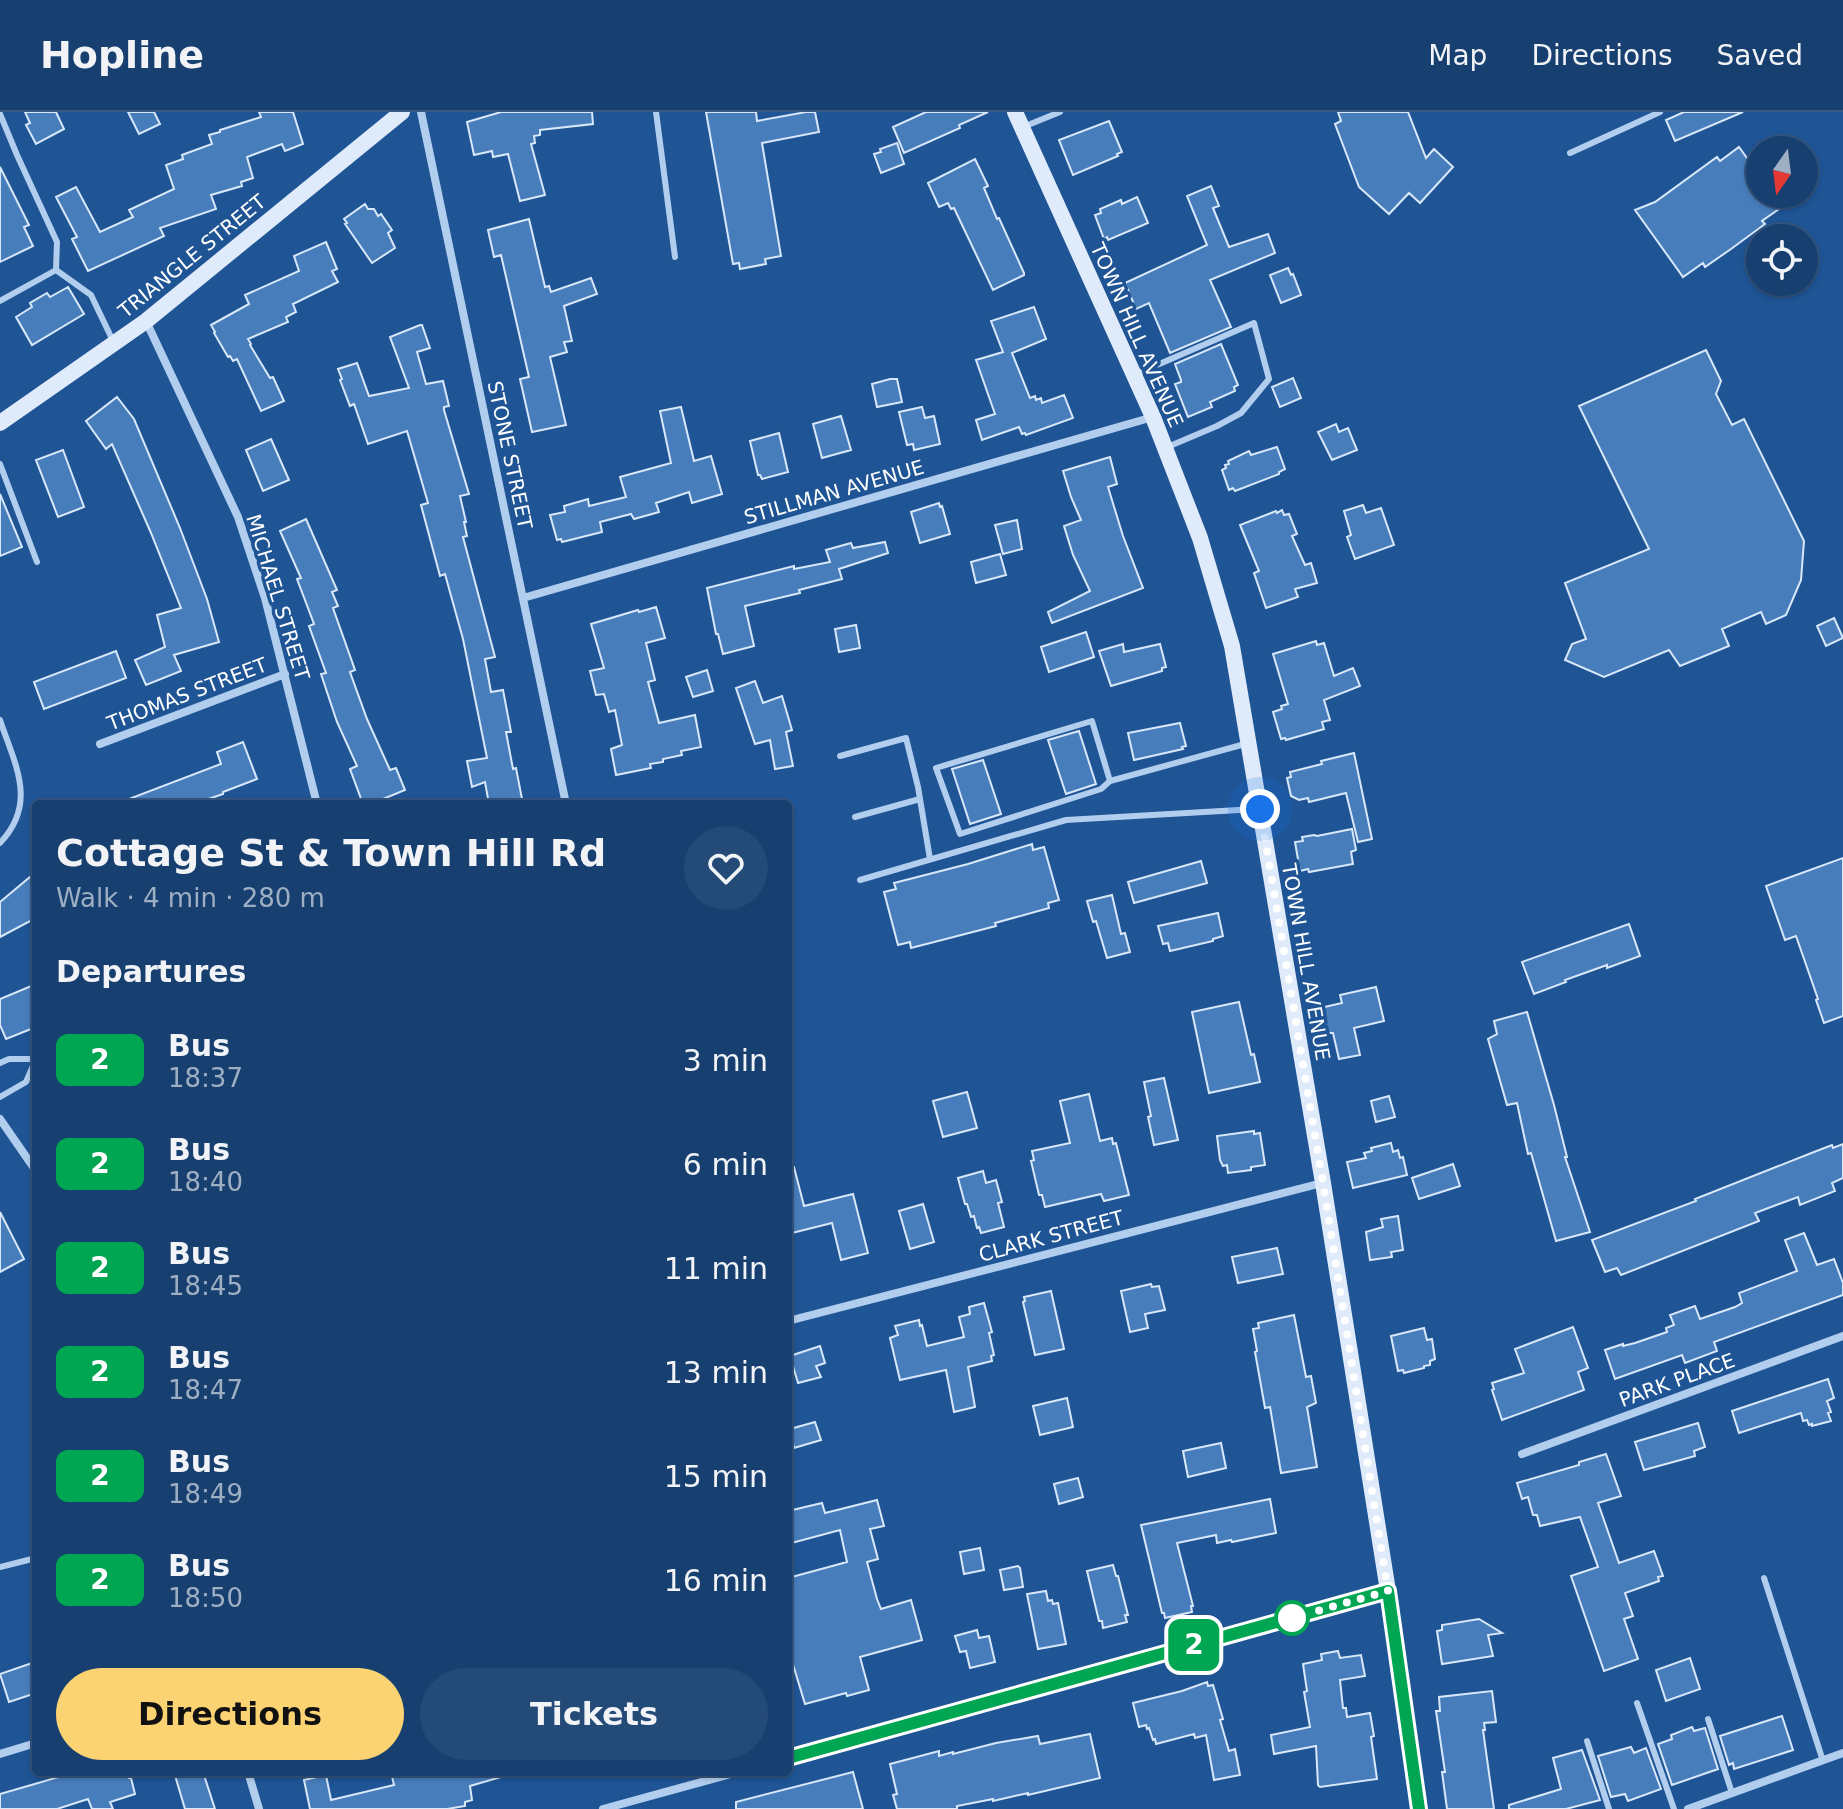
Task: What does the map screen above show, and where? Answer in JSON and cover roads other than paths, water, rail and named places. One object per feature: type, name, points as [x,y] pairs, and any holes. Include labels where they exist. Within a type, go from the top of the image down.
[{"type":"street","name":"TRIANGLE STREET","points":[[0,423],[146,321],[402,112]]},
{"type":"street","name":"STONE STREET","points":[[421,112],[565,800]]},
{"type":"street","name":"TOWN HILL AVENUE","points":[[1015,112],[1153,417],[1200,538],[1232,646],[1323,1183],[1388,1591],[1419,1809]]},
{"type":"street","name":"MICHAEL STREET","points":[[146,321],[238,517],[265,598],[316,800]]},
{"type":"street","name":"STILLMAN AVENUE","points":[[523,598],[1153,417]]},
{"type":"street","name":"THOMAS STREET","points":[[100,744],[285,674]]},
{"type":"street","points":[[0,1119],[32,1165]]},
{"type":"street","name":"CLARK STREET","points":[[792,1320],[1323,1183]]},
{"type":"street","name":"PARK PLACE","points":[[1522,1454],[1843,1336]]},
{"type":"street","points":[[792,1757],[1388,1591]]},
{"type":"street","points":[[0,1754],[32,1744]]},
{"type":"street","points":[[1688,1809],[1843,1753]]},
{"type":"street","points":[[249,1776],[259,1809]]},
{"type":"street","points":[[603,1809],[641,1804],[726,1776]]},
{"type":"lane","points":[[656,112],[675,257]]},
{"type":"lane","points":[[1022,128],[1060,112]]},
{"type":"lane","points":[[1570,153],[1660,112]]},
{"type":"lane","points":[[0,114],[57,242],[56,270]]},
{"type":"lane","points":[[0,301],[56,270]]},
{"type":"lane","points":[[56,270],[91,295],[114,343]]},
{"type":"lane","points":[[1134,375],[1254,323],[1269,379],[1241,413],[1165,448]]},
{"type":"lane","points":[[0,464],[37,562]]},
{"type":"lane","points":[[0,720],[20,780],[21,808],[0,843]]},
{"type":"lane","points":[[1110,781],[1092,721],[936,768],[960,834],[1101,789],[1110,781],[1249,743]]},
{"type":"lane","points":[[840,756],[906,738],[930,859]]},
{"type":"lane","points":[[855,817],[920,799]]},
{"type":"lane","points":[[860,880],[1066,820],[1260,809]]},
{"type":"lane","points":[[0,1063],[9,1059],[32,1059]]},
{"type":"lane","points":[[0,1097],[26,1082],[32,1068]]},
{"type":"lane","points":[[0,1567],[32,1559]]},
{"type":"lane","points":[[1764,1578],[1823,1761]]},
{"type":"lane","points":[[1637,1703],[1674,1809]]},
{"type":"lane","points":[[1708,1719],[1732,1793]]},
{"type":"lane","points":[[1587,1741],[1609,1809]]}]
